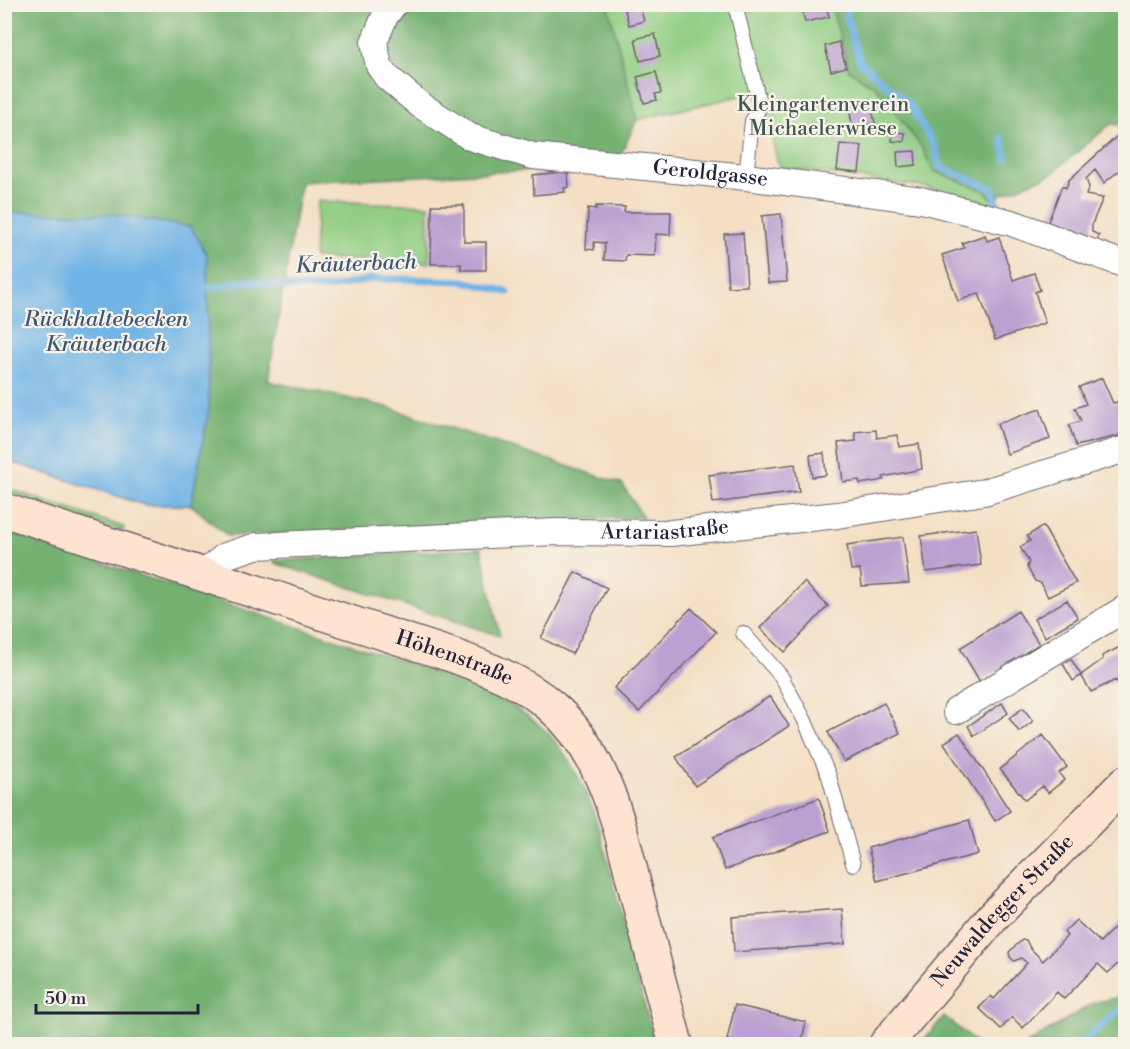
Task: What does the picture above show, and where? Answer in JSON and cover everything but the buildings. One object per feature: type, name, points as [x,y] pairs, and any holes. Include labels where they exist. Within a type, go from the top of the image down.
[{"type":"main road","name":"Höhenstraße","points":[[4,510],[476,664],[514,681],[552,707],[566,722],[593,760],[613,807],[675,1044]]},
{"type":"main road","name":"Neuwaldegger Straße","points":[[886,1044],[992,918],[1125,782]]},
{"type":"street","name":"Geroldgasse","points":[[394,4],[385,16],[374,42],[379,66],[387,77],[419,104],[470,137],[532,156],[746,177],[921,200],[1012,223],[1125,265]]},
{"type":"street","name":"Artariastraße","points":[[203,574],[225,556],[256,546],[556,532],[671,533],[854,513],[984,492],[1125,449]]},
{"type":"street","points":[[956,711],[1125,608]]},
{"type":"lane","points":[[735,4],[760,106],[752,121],[746,177]]},
{"type":"lane","points":[[743,633],[781,676],[804,719],[829,776],[853,864]]},
{"type":"green space","points":[[4,5],[608,5],[637,120],[615,166],[301,182],[268,381],[384,406],[622,484],[643,517],[228,536],[191,505],[145,505],[5,460]]},
{"type":"green space","name":"Kleingartenverein Michaelerwiese","points":[[608,5],[831,5],[849,70],[877,88],[921,146],[933,171],[986,191],[991,198],[999,194],[999,207],[925,187],[779,167],[760,91],[637,120]]},
{"type":"green space","points":[[831,5],[1125,5],[1125,126],[1111,124],[1050,175],[991,198],[986,191],[933,171],[921,146],[877,88],[849,70]]},
{"type":"green space","points":[[317,201],[429,205],[429,263],[314,258]]},
{"type":"green space","points":[[5,488],[124,527],[123,531],[5,497]]},
{"type":"green space","points":[[5,531],[460,680],[486,692],[535,721],[555,741],[568,759],[596,818],[655,1044],[5,1044]]},
{"type":"green space","points":[[481,548],[500,636],[274,563],[274,561]]},
{"type":"green space","points":[[1125,996],[1125,1044],[1027,1044],[1093,1003]]},
{"type":"green space","points":[[944,1016],[977,1044],[921,1044]]},
{"type":"water","name":"Rückhaltebecken Kräuterbach","points":[[5,212],[111,214],[191,227],[207,255],[209,409],[191,505],[145,505],[5,460]]},
{"type":"waterway","points":[[847,4],[846,16],[860,62],[910,105],[934,146],[940,167],[993,189],[998,208]]},
{"type":"waterway","points":[[1002,138],[1006,158]]},
{"type":"waterway","name":"Kräuterbach","points":[[201,286],[212,288],[246,281],[291,287],[329,288],[372,279],[402,279],[463,281],[508,292]]},
{"type":"waterway","points":[[1080,1044],[1126,1004]]}]
